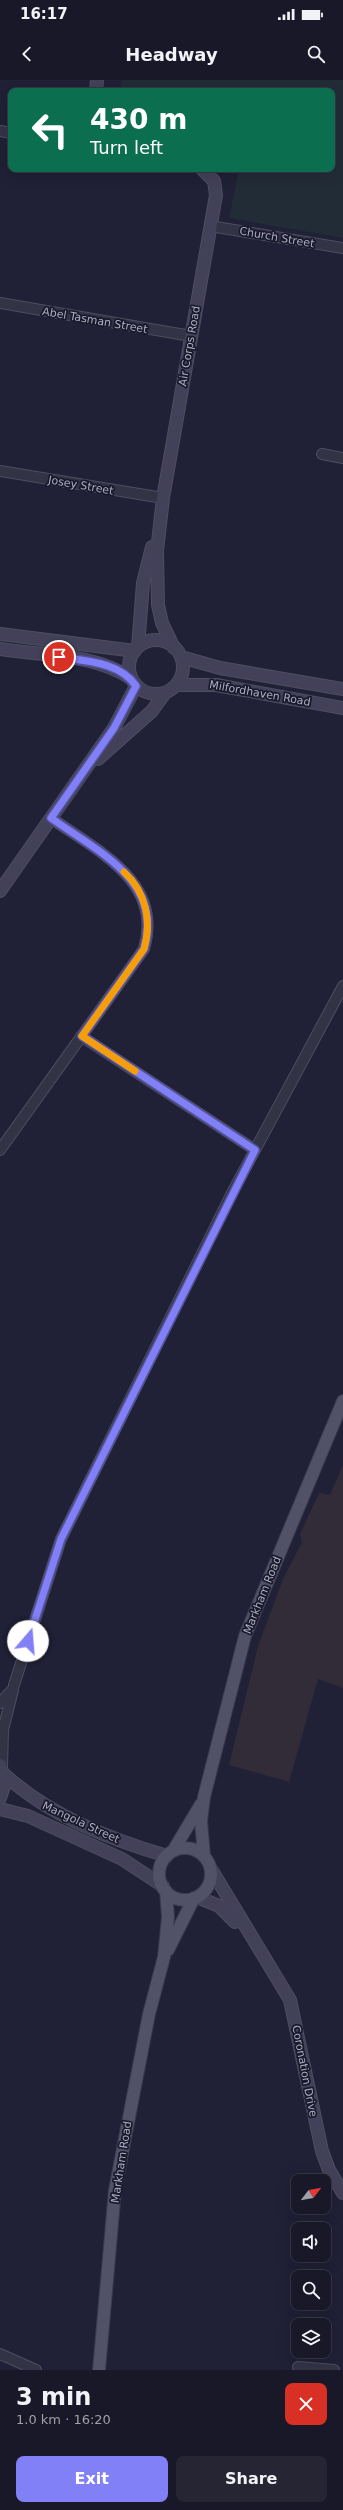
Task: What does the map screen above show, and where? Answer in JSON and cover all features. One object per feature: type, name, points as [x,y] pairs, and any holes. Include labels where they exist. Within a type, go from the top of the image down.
[{"type":"main road","name":"Markham Road","points":[[204,1856],[201,1828],[204,1797],[245,1636],[343,1401]]},
{"type":"main road","name":"Markham Road","points":[[170,1853],[204,1797]]},
{"type":"main road","points":[[186,1848],[193,1849],[204,1856],[211,1869],[208,1885],[196,1897],[179,1899],[165,1889],[160,1867],[170,1853],[186,1848]]},
{"type":"main road","name":"Markham Road","points":[[98,2370],[115,2190],[149,2014],[164,1957],[168,1917],[165,1889]]},
{"type":"main road","name":"Markham Road","points":[[164,1957],[196,1897]]},
{"type":"street","name":"Air Corps Road","points":[[177,653],[162,623],[158,605],[156,574],[163,498],[216,186],[206,172]]},
{"type":"street","name":"Church Street","points":[[210,226],[343,248]]},
{"type":"street","name":"Abel Tasman Street","points":[[0,304],[190,336]]},
{"type":"street","points":[[322,454],[343,458]]},
{"type":"street","name":"Josey Street","points":[[0,471],[163,498]]},
{"type":"street","name":"Air Corps Road","points":[[137,649],[146,570],[159,529]]},
{"type":"street","points":[[0,634],[137,649],[153,641],[162,641],[177,653],[182,671],[177,685],[166,693],[152,711],[82,776]]},
{"type":"street","points":[[0,649],[101,664],[121,672],[145,692],[155,694],[166,693]]},
{"type":"street","points":[[0,891],[82,776],[114,728],[134,682],[130,662],[137,649]]},
{"type":"street","name":"Milfordhaven Road","points":[[177,653],[220,668],[343,689]]},
{"type":"street","name":"Milfordhaven Road","points":[[177,685],[216,685],[343,708]]},
{"type":"street","points":[[0,1150],[144,949],[147,936],[144,898],[132,880],[114,863],[51,818]]},
{"type":"street","points":[[14,1685],[61,1539],[255,1150],[343,986]]},
{"type":"street","points":[[82,1036],[255,1150]]},
{"type":"street","points":[[0,1703],[13,1690],[3,1730],[2,1768],[5,1783],[0,1798]]},
{"type":"street","name":"Mangola Street","points":[[2,1768],[26,1793],[54,1810],[119,1840],[170,1853]]},
{"type":"street","name":"Mangola Street","points":[[0,1809],[28,1816],[122,1859],[165,1889]]},
{"type":"street","name":"Coronation Drive","points":[[211,1869],[290,2000],[322,2151],[329,2170],[343,2193]]},
{"type":"street","name":"Coronation Drive","points":[[196,1897],[224,1909],[260,1952]]},
{"type":"street","points":[[0,2354],[36,2370]]},
{"type":"street","points":[[298,2367],[334,2370]]},
{"type":"shaded area","points":[[122,80],[343,80],[343,238],[229,218],[238,172],[335,172],[335,88],[121,88]]},
{"type":"shaded area","points":[[343,1465],[343,1688],[318,1679],[289,1782],[229,1765],[258,1646],[283,1579],[302,1542],[300,1534],[319,1493],[330,1495]]},
{"type":"slow traffic","points":[[124,872],[132,880],[144,898],[147,936],[144,949],[82,1036],[135,1071]]},
{"type":"route","points":[[28,1641],[61,1539],[233,1191],[255,1150],[82,1036],[144,949],[147,936],[144,898],[132,880],[114,863],[51,818],[82,776],[114,728],[136,686],[132,679],[112,668],[88,661],[59,657]]}]
